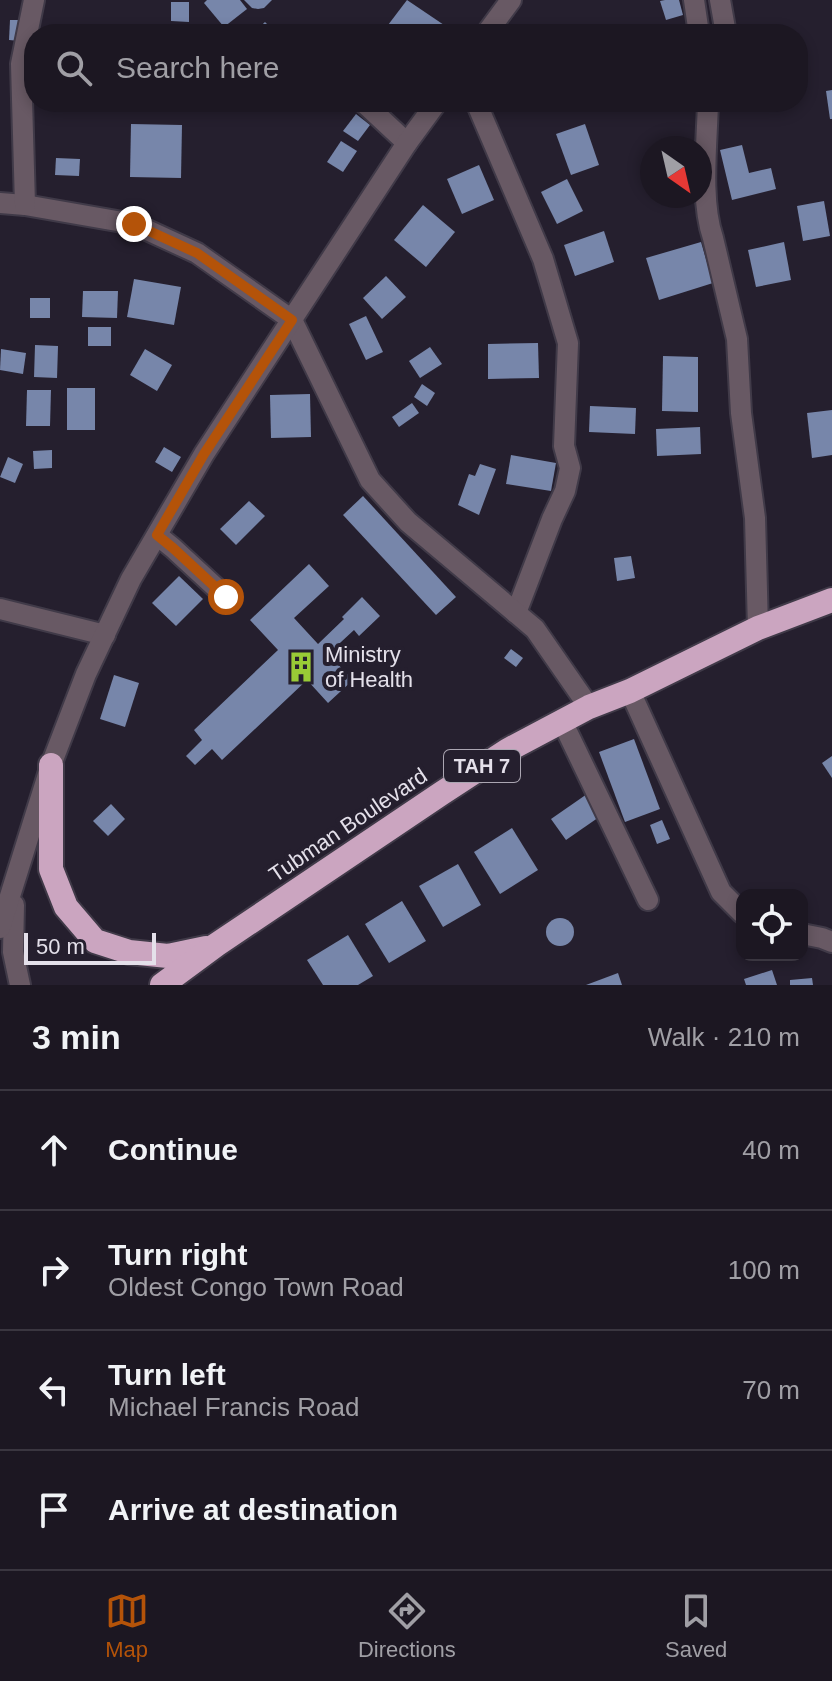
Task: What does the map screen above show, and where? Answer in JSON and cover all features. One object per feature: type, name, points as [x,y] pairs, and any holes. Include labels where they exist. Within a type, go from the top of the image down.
[{"type":"highway","name":"Tubman Boulevard","points":[[162,985],[216,945],[508,750],[589,707],[630,691],[758,628],[832,600]]},
{"type":"highway","points":[[51,765],[51,869],[66,907],[95,941],[129,952],[168,956],[216,945]]},
{"type":"street","points":[[29,24],[34,0]]},
{"type":"street","points":[[493,24],[510,0]]},
{"type":"street","points":[[694,0],[698,24]]},
{"type":"street","points":[[720,0],[724,24]]},
{"type":"street","points":[[24,49],[21,64],[25,205]]},
{"type":"street","points":[[374,112],[407,143]]},
{"type":"street","points":[[0,928],[51,765],[86,674],[131,579],[204,454],[430,112]]},
{"type":"street","points":[[480,112],[543,259],[568,343],[564,446],[570,468],[565,491],[516,613]]},
{"type":"street","points":[[708,112],[708,223],[737,339],[741,413],[755,518],[758,628]]},
{"type":"street","points":[[0,203],[134,224],[197,253],[292,320],[370,480],[408,522],[535,629],[589,707]]},
{"type":"street","points":[[157,535],[226,597]]},
{"type":"street","points":[[0,609],[105,635]]},
{"type":"street","points":[[630,691],[721,892],[736,907]]},
{"type":"street","points":[[562,721],[648,900]]},
{"type":"street","points":[[15,881],[13,952],[20,985]]},
{"type":"street","points":[[808,935],[832,942]]},
{"type":"building","points":[[207,0],[240,0],[247,9],[228,24],[222,24],[204,3]]},
{"type":"building","points":[[244,0],[272,0],[264,8],[258,9],[252,8]]},
{"type":"building","points":[[407,0],[443,24],[389,24]]},
{"type":"building","points":[[679,0],[683,15],[666,20],[660,1]]},
{"type":"building","points":[[171,2],[189,2],[189,22],[171,21]]},
{"type":"building","points":[[10,20],[22,20],[20,41],[9,40]]},
{"type":"building","points":[[832,90],[832,119],[830,119],[826,91]]},
{"type":"building","points":[[356,114],[370,125],[358,141],[343,131]]},
{"type":"building","points":[[131,124],[182,125],[181,178],[130,177]]},
{"type":"building","points":[[585,124],[599,165],[571,175],[556,134]]},
{"type":"building","points":[[341,141],[357,151],[343,172],[327,162]]},
{"type":"building","points":[[742,145],[749,173],[771,168],[776,189],[732,200],[720,150]]},
{"type":"building","points":[[56,158],[80,159],[79,176],[55,175]]},
{"type":"building","points":[[479,165],[494,200],[462,214],[447,179]]},
{"type":"building","points":[[567,179],[583,211],[557,224],[541,192]]},
{"type":"building","points":[[824,201],[830,236],[803,241],[797,206]]},
{"type":"building","points":[[423,205],[455,232],[426,267],[394,240]]},
{"type":"building","points":[[604,231],[614,262],[575,276],[564,245]]},
{"type":"building","points":[[701,242],[713,283],[659,300],[646,258]]},
{"type":"building","points":[[784,242],[791,280],[756,287],[748,250]]},
{"type":"building","points":[[386,276],[406,297],[382,319],[363,298]]},
{"type":"building","points":[[134,279],[181,287],[174,325],[127,317]]},
{"type":"building","points":[[83,291],[118,291],[117,318],[82,317]]},
{"type":"building","points":[[30,298],[50,298],[50,318],[30,318]]},
{"type":"building","points":[[366,316],[383,352],[366,360],[349,324]]},
{"type":"building","points":[[88,327],[111,327],[111,346],[88,346]]},
{"type":"building","points":[[538,343],[539,378],[488,379],[488,344]]},
{"type":"building","points":[[35,345],[58,346],[57,378],[34,377]]},
{"type":"building","points":[[430,347],[442,364],[420,378],[409,361]]},
{"type":"building","points":[[1,349],[26,353],[23,374],[0,370]]},
{"type":"building","points":[[145,349],[172,365],[157,391],[130,375]]},
{"type":"building","points":[[663,356],[698,357],[698,412],[662,411]]},
{"type":"building","points":[[422,384],[435,393],[427,406],[414,397]]},
{"type":"building","points":[[67,388],[95,388],[95,430],[67,430]]},
{"type":"building","points":[[27,390],[51,390],[50,426],[26,426]]},
{"type":"building","points":[[310,394],[311,437],[271,438],[270,395]]},
{"type":"building","points":[[412,403],[419,413],[399,427],[392,417]]},
{"type":"building","points":[[590,406],[636,408],[635,434],[589,432]]},
{"type":"building","points":[[832,410],[832,455],[812,458],[807,413]]},
{"type":"building","points":[[700,427],[701,454],[657,456],[656,429]]},
{"type":"building","points":[[164,447],[181,457],[172,472],[155,462]]},
{"type":"building","points":[[52,450],[52,468],[34,469],[33,451]]},
{"type":"building","points":[[511,455],[556,463],[551,491],[506,484]]},
{"type":"building","points":[[8,457],[23,464],[15,483],[0,477]]},
{"type":"building","points":[[480,464],[496,469],[479,515],[458,505],[469,474],[475,476]]},
{"type":"building","points":[[363,496],[456,597],[436,615],[343,515]]},
{"type":"building","points":[[249,501],[265,516],[236,545],[220,529]]},
{"type":"building","points":[[631,556],[635,578],[617,581],[614,558]]},
{"type":"building","name":"Ministry of Health","points":[[309,564],[329,586],[294,618],[318,644],[362,597],[380,616],[359,636],[354,630],[328,654],[353,680],[328,703],[307,680],[222,760],[212,749],[195,765],[186,756],[202,740],[194,730],[278,650],[250,620]]},
{"type":"building","points":[[179,576],[203,599],[176,626],[152,603]]},
{"type":"building","points":[[511,649],[523,658],[516,667],[504,658]]},
{"type":"building","points":[[114,675],[139,683],[125,727],[100,719]]},
{"type":"building","points":[[634,739],[660,809],[625,822],[599,752]]},
{"type":"building","points":[[832,756],[832,778],[822,763]]},
{"type":"building","points":[[587,794],[602,815],[566,840],[551,819]]},
{"type":"building","points":[[111,804],[125,819],[108,836],[93,821]]},
{"type":"building","points":[[662,820],[670,839],[657,844],[650,825]]},
{"type":"building","points":[[512,828],[538,870],[500,894],[474,852]]},
{"type":"building","points":[[458,864],[481,905],[443,927],[419,886]]},
{"type":"building","points":[[402,901],[426,941],[389,963],[365,924]]},
{"type":"building","points":[[560,918],[570,922],[574,932],[570,942],[560,946],[550,942],[546,932],[550,922]]},
{"type":"building","points":[[348,935],[373,976],[358,985],[323,985],[307,960]]},
{"type":"building","points":[[772,970],[777,985],[746,985],[744,979]]},
{"type":"building","points":[[618,973],[622,985],[586,985]]},
{"type":"building","points":[[812,978],[813,985],[790,985],[790,980]]},
{"type":"place","name":"Ministry of Health","points":[[301,667]]},
{"type":"route","points":[[134,224],[197,253],[292,320],[204,454],[157,535],[226,597]]}]
